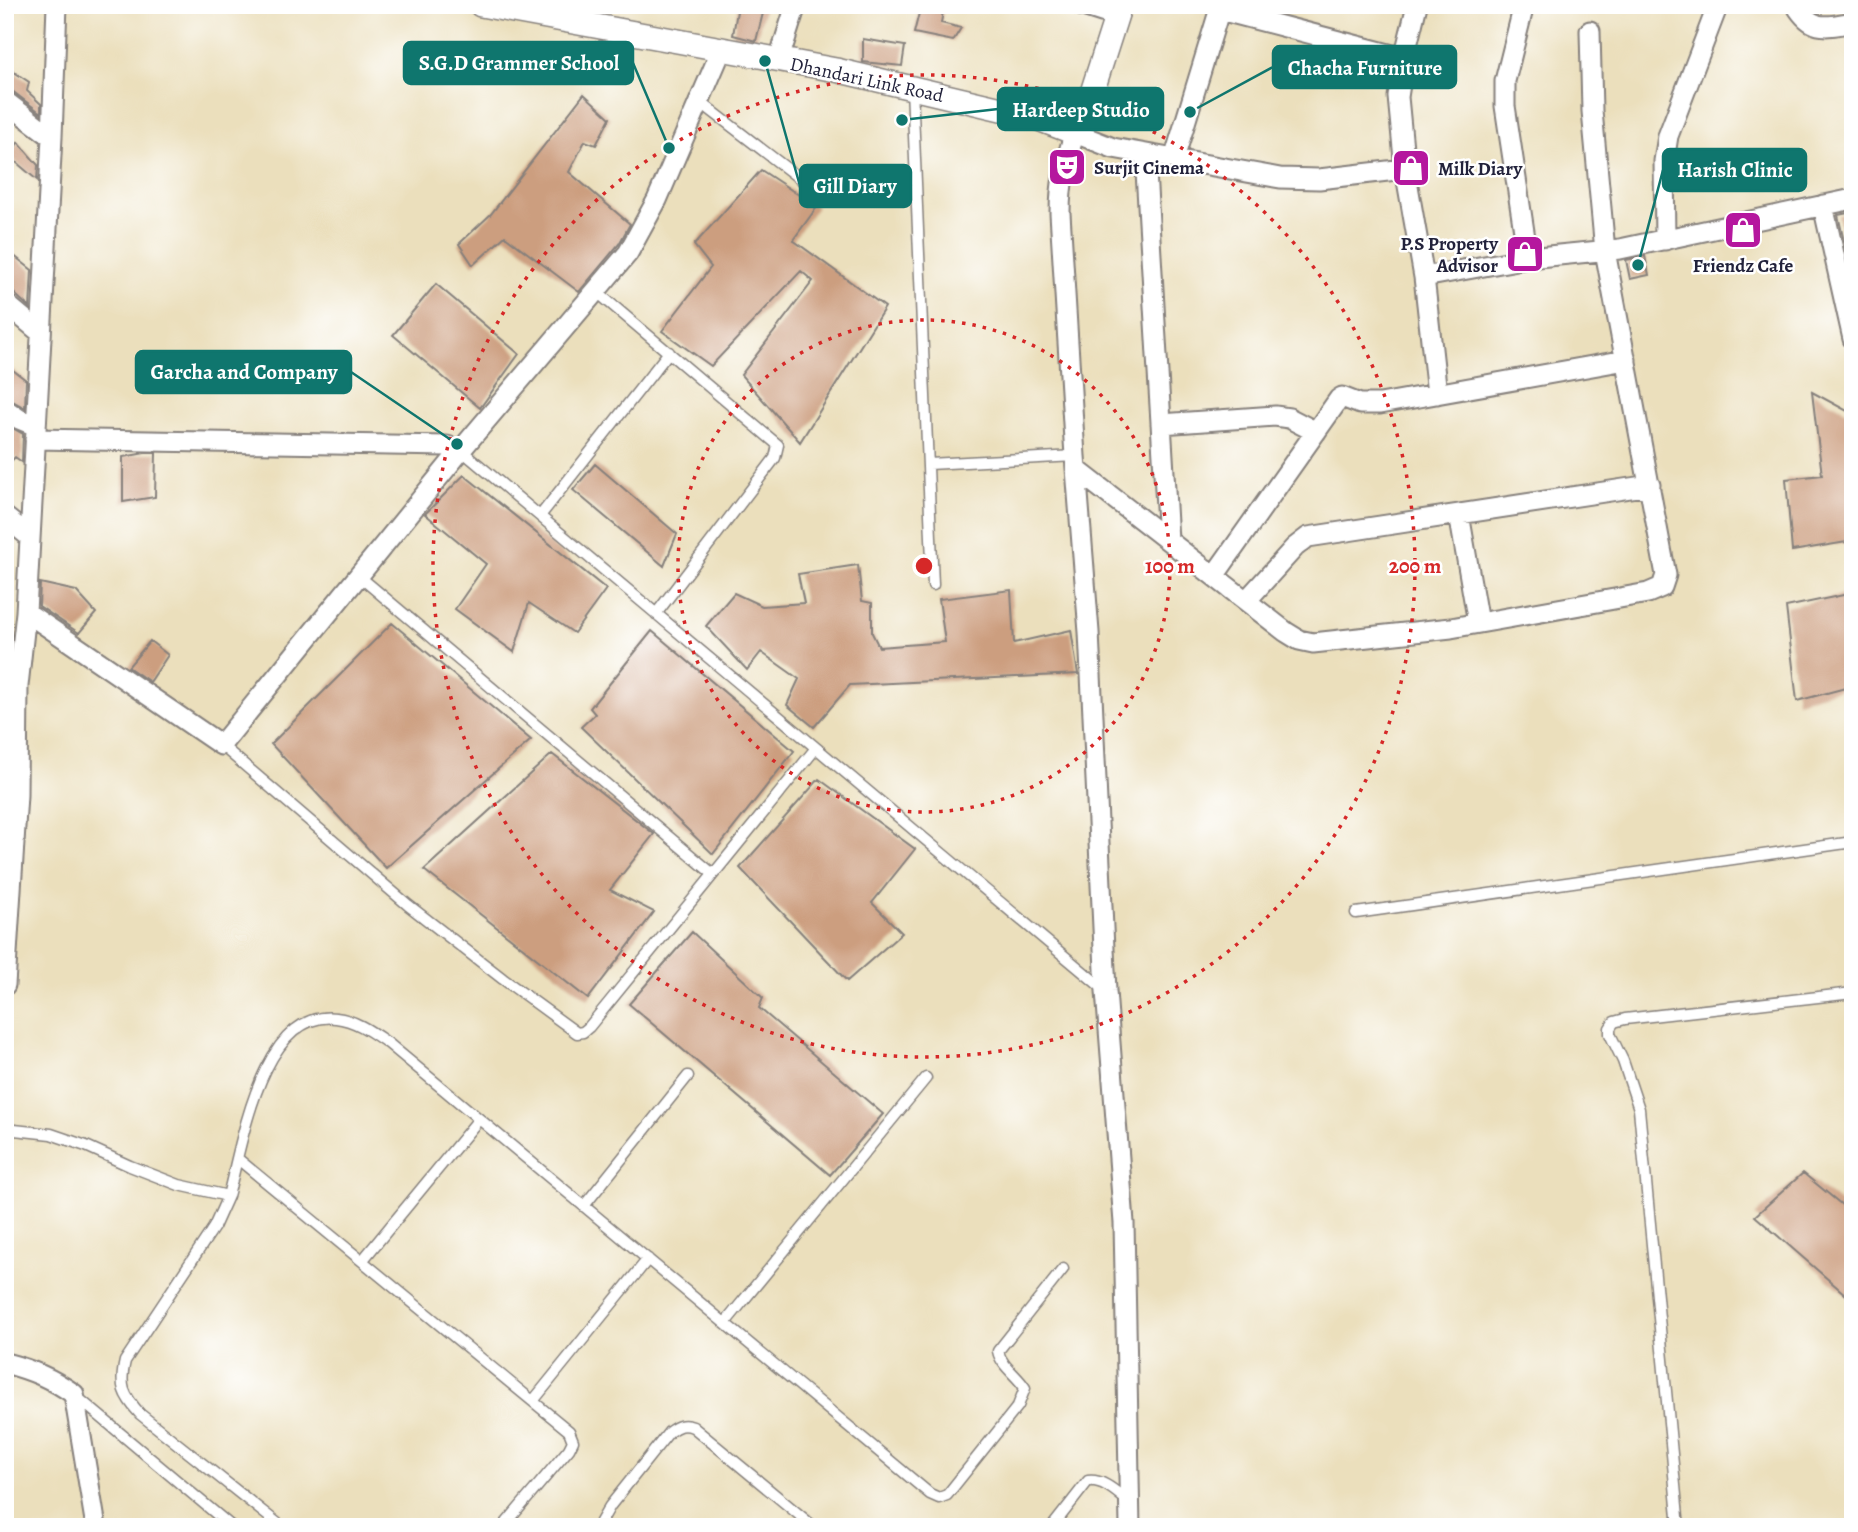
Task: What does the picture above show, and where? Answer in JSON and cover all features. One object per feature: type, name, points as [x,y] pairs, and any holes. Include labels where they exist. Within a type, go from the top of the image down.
[{"type":"street","points":[[5,985],[11,681],[26,612],[57,5]]},
{"type":"street","name":"Dhandari Link Road","points":[[481,5],[505,7],[721,51],[779,59],[1031,116],[1075,133]]},
{"type":"street","points":[[779,59],[796,5]]},
{"type":"street","points":[[1080,5],[1118,11],[1088,105],[1064,163],[1060,187],[1075,463],[1089,632],[1106,991],[1124,1223],[1130,1527]]},
{"type":"street","points":[[1417,5],[1398,97],[1405,169],[1424,277],[1437,394]]},
{"type":"street","points":[[1524,5],[1505,81],[1505,106],[1528,258]]},
{"type":"street","points":[[1665,240],[1664,161],[1668,136],[1718,5]]},
{"type":"street","points":[[1796,5],[1804,19],[1817,26],[1830,27],[1853,22]]},
{"type":"street","points":[[1174,159],[1220,8],[1404,58]]},
{"type":"street","points":[[1075,463],[1246,601],[1299,640],[1313,643],[1478,623],[1648,593],[1662,587],[1667,575],[1605,251],[1592,111],[1590,31]]},
{"type":"street","points":[[26,612],[221,745],[461,450],[628,253],[657,200],[721,51]]},
{"type":"street","points":[[5,101],[52,137]]},
{"type":"street","points":[[1075,133],[1113,148],[1280,178],[1319,179],[1405,169]]},
{"type":"street","points":[[1145,155],[1168,540]]},
{"type":"street","points":[[1424,277],[1528,258],[1605,251],[1853,199]]},
{"type":"street","points":[[1823,205],[1853,339]]},
{"type":"street","points":[[5,303],[41,333]]},
{"type":"street","points":[[1214,576],[1342,397],[1371,405],[1626,360]]},
{"type":"street","points":[[5,409],[36,433],[447,446],[461,450]]},
{"type":"street","points":[[1161,424],[1275,416],[1289,418],[1315,432]]},
{"type":"street","points":[[1246,601],[1295,547],[1308,537],[1650,485]]},
{"type":"street","points":[[1459,514],[1478,623]]},
{"type":"street","points":[[5,517],[30,537]]},
{"type":"street","points":[[5,1363],[34,1370],[74,1394],[96,1527]]},
{"type":"lane","points":[[912,88],[933,585]]},
{"type":"lane","points":[[699,101],[821,194]]},
{"type":"lane","points":[[597,292],[775,441],[778,452],[656,614]]},
{"type":"lane","points":[[540,516],[669,352]]},
{"type":"lane","points":[[461,450],[1106,991]]},
{"type":"lane","points":[[929,464],[1075,463]]},
{"type":"lane","points":[[359,576],[713,874]]},
{"type":"lane","points":[[221,745],[408,905],[502,979],[577,1032],[583,1032],[589,1027],[816,748]]},
{"type":"lane","points":[[1356,913],[1853,842]]},
{"type":"lane","points":[[1679,1527],[1639,1109],[1623,1061],[1609,1034],[1610,1028],[1615,1022],[1625,1019],[1853,993]]},
{"type":"lane","points":[[282,1527],[139,1414],[126,1398],[121,1378],[125,1361],[214,1227],[228,1196],[259,1086],[275,1051],[296,1027],[316,1018],[337,1018],[362,1026],[389,1044],[930,1494],[939,1498],[947,1495],[1018,1406],[1025,1388],[1020,1379],[1004,1364],[998,1351],[1063,1269]]},
{"type":"lane","points":[[584,1206],[688,1076]]},
{"type":"lane","points":[[725,1323],[926,1078]]},
{"type":"lane","points":[[362,1261],[479,1119]]},
{"type":"lane","points":[[5,1129],[51,1134],[179,1185],[228,1196]]},
{"type":"lane","points":[[238,1159],[569,1431],[573,1441],[503,1527]]},
{"type":"lane","points":[[533,1401],[648,1259]]},
{"type":"lane","points":[[74,1394],[232,1527]]},
{"type":"lane","points":[[598,1527],[610,1506],[669,1432],[685,1424],[693,1427],[814,1527]]},
{"type":"lane","points":[[1052,1527],[1088,1480],[1104,1484],[1129,1502]]},
{"type":"building","points":[[738,5],[765,5],[756,41],[733,35]]},
{"type":"building","points":[[921,5],[944,5],[941,23],[961,28],[953,41],[914,33]]},
{"type":"building","points":[[863,39],[905,46],[902,66],[863,62]]},
{"type":"building","points":[[5,66],[29,82],[27,91],[41,104],[41,113],[12,91],[5,89]]},
{"type":"building","points":[[584,94],[610,118],[596,145],[585,141],[569,172],[630,224],[619,244],[579,292],[505,236],[473,265],[459,244],[491,214]]},
{"type":"building","points":[[18,142],[38,165],[37,180],[10,157]]},
{"type":"building","points":[[761,170],[817,207],[793,240],[885,307],[800,442],[741,375],[813,281],[801,271],[711,366],[662,331],[711,267],[694,245]]},
{"type":"building","points":[[1853,212],[1853,268],[1850,268],[1838,215]]},
{"type":"building","points":[[13,255],[32,270],[30,308],[5,285],[5,264]]},
{"type":"building","points":[[1645,256],[1649,275],[1630,279],[1626,260]]},
{"type":"building","points":[[436,284],[519,354],[480,408],[393,335]]},
{"type":"building","points":[[5,364],[26,380],[25,408],[5,397]]},
{"type":"building","points":[[1812,392],[1853,414],[1853,541],[1792,551],[1786,479],[1822,475]]},
{"type":"building","points":[[5,424],[23,434],[22,462],[15,457],[5,468]]},
{"type":"building","points":[[156,453],[155,497],[123,502],[123,457]]},
{"type":"building","points":[[595,464],[677,534],[664,566],[573,490]]},
{"type":"building","points":[[464,475],[606,589],[574,633],[529,603],[514,652],[455,609],[486,564],[425,514]]},
{"type":"building","points":[[858,565],[862,601],[872,603],[872,633],[879,647],[945,642],[939,599],[1011,590],[1014,643],[1071,630],[1078,674],[850,685],[814,727],[787,705],[799,679],[761,652],[747,670],[706,626],[734,593],[762,606],[804,603],[798,574]]},
{"type":"building","points":[[40,583],[76,591],[96,613],[79,633],[39,606]]},
{"type":"building","points":[[1853,593],[1853,686],[1797,701],[1786,607]]},
{"type":"building","points":[[392,623],[531,740],[386,868],[271,744]]},
{"type":"building","points":[[652,631],[794,751],[713,854],[581,727],[595,714],[590,708]]},
{"type":"building","points":[[150,641],[168,655],[150,682],[128,667]]},
{"type":"building","points":[[552,754],[654,834],[610,890],[654,912],[588,999],[424,870]]},
{"type":"building","points":[[819,779],[915,849],[872,903],[902,933],[847,981],[740,868]]},
{"type":"building","points":[[692,932],[763,998],[759,1008],[883,1114],[830,1175],[629,1004]]},
{"type":"building","points":[[1803,1173],[1853,1214],[1853,1301],[1755,1216]]},
{"type":"place","name":"Gill Diary","points":[[765,61]]},
{"type":"place","name":"Chacha Furniture","points":[[1190,112]]},
{"type":"place","name":"Hardeep Studio","points":[[902,120]]},
{"type":"place","name":"S.G.D Grammer School","points":[[669,148]]},
{"type":"place","name":"Surjit Cinema","points":[[1067,167]]},
{"type":"place","name":"Milk Diary","points":[[1411,168]]},
{"type":"place","name":"Friendz Cafe","points":[[1743,230]]},
{"type":"place","name":"P.S Property Advisor","points":[[1525,254]]},
{"type":"place","name":"Harish Clinic","points":[[1638,265]]},
{"type":"place","name":"Garcha and Company","points":[[457,444]]}]
